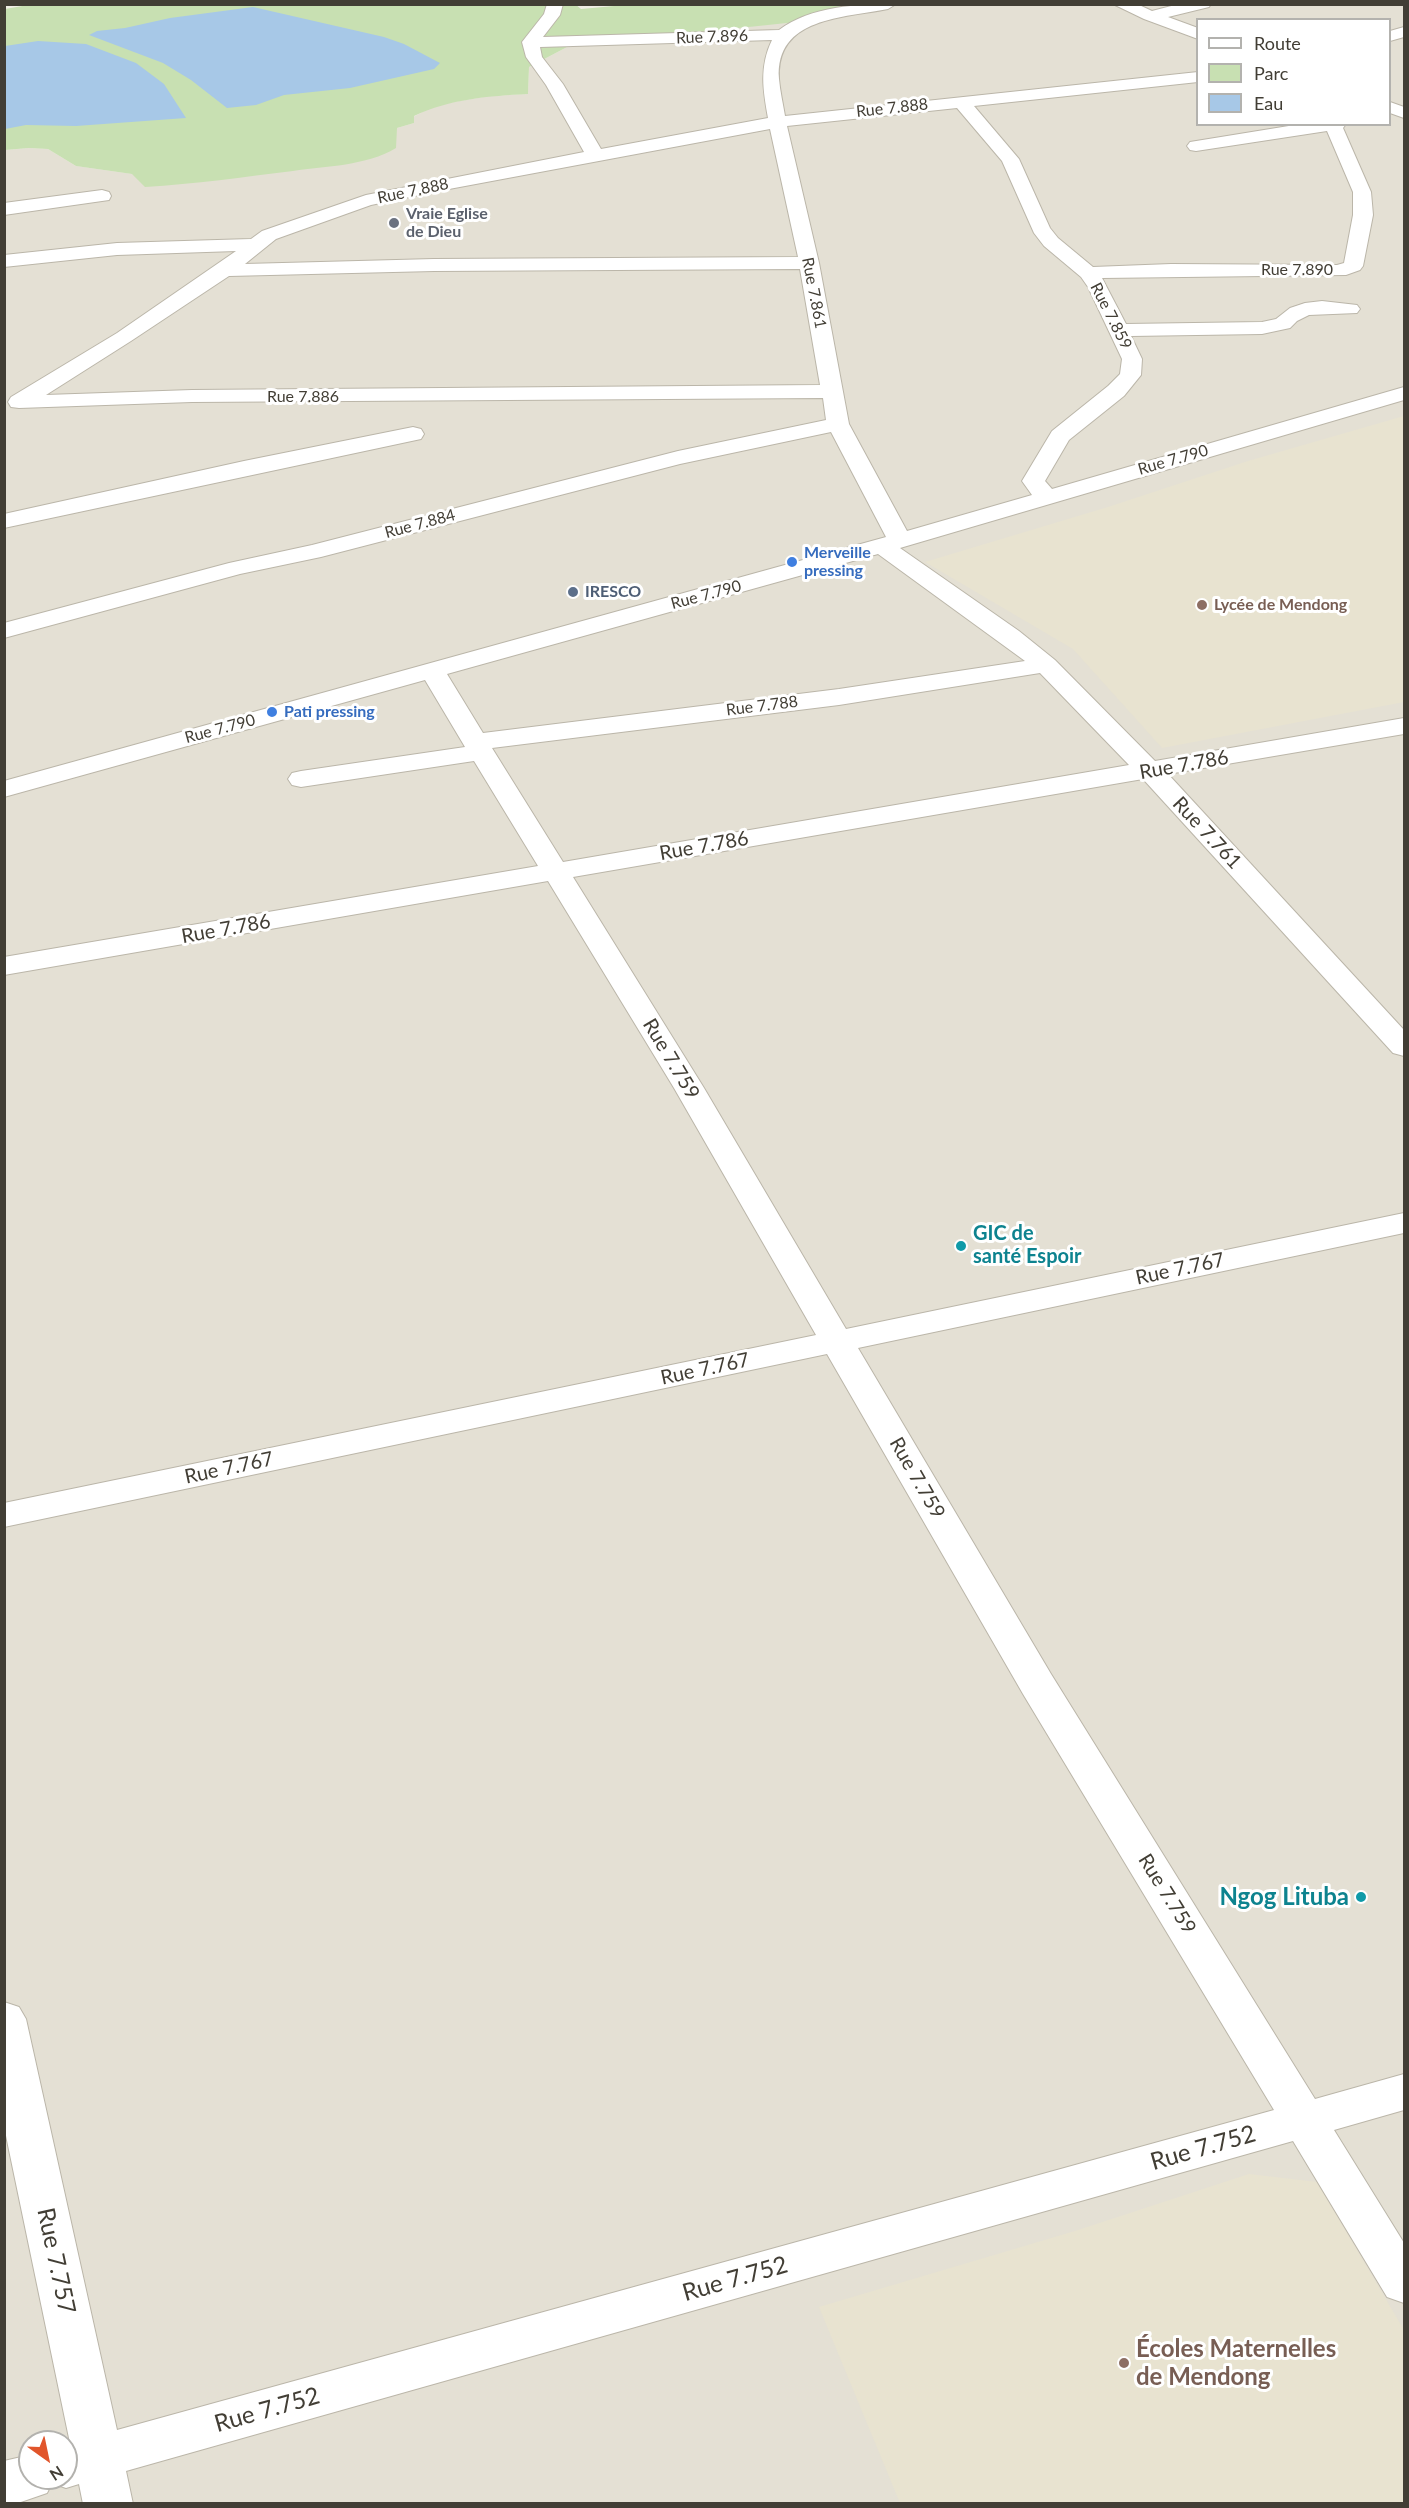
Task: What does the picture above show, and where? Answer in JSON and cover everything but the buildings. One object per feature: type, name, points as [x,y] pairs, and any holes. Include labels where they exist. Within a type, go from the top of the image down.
[{"type":"street","points":[[555,4],[552,15],[530,42],[534,57],[554,84],[596,157]]},
{"type":"street","name":"Rue 7.896","points":[[530,42],[783,35],[790,27],[804,22],[888,4]]},
{"type":"street","points":[[1121,4],[1196,34]]},
{"type":"street","points":[[1150,15],[1203,4]]},
{"type":"street","name":"Rue 7.861","points":[[783,35],[773,55],[770,77],[777,122],[809,263],[838,424],[891,543]]},
{"type":"street","name":"Rue 7.888","points":[[224,270],[269,235],[366,201],[433,186],[777,122],[1196,77]]},
{"type":"street","name":"Rue 7.859","points":[[960,101],[1010,159],[1041,229],[1051,242],[1088,273],[1120,330],[1132,359],[1130,375],[1116,391],[1060,436],[1033,481],[1046,498]]},
{"type":"street","points":[[1196,146],[1328,126]]},
{"type":"street","name":"Rue 7.890","points":[[1088,273],[1339,270],[1353,266],[1363,214],[1362,192],[1335,126]]},
{"type":"street","points":[[4,209],[102,196]]},
{"type":"street","points":[[4,261],[117,249],[255,245]]},
{"type":"street","points":[[224,270],[457,265],[809,263]]},
{"type":"street","name":"Rue 7.886","points":[[12,405],[123,337],[224,270]]},
{"type":"street","points":[[1120,330],[1262,328],[1283,324],[1290,315],[1306,308],[1350,309]]},
{"type":"street","name":"Rue 7.886","points":[[12,405],[192,396],[306,398],[693,391],[832,392]]},
{"type":"street","name":"Rue 7.790","points":[[4,789],[891,543],[1404,393]]},
{"type":"street","name":"Rue 7.884","points":[[4,631],[237,568],[313,552],[667,461],[838,424]]},
{"type":"street","points":[[4,521],[211,475],[413,434]]},
{"type":"street","name":"Rue 7.761","points":[[891,543],[1046,665],[1150,771],[1404,1047]]},
{"type":"street","name":"Rue 7.788","points":[[301,779],[479,747],[839,697],[1046,665]]},
{"type":"street","name":"Rue 7.759","points":[[432,671],[689,1088],[1044,1694],[1404,2283]]},
{"type":"street","points":[[1393,728],[1404,752]]},
{"type":"street","name":"Rue 7.786","points":[[4,966],[1393,728]]},
{"type":"street","name":"Rue 7.767","points":[[4,1515],[1404,1223]]},
{"type":"street","name":"Rue 7.757","points":[[4,2019],[82,2462],[108,2504]]},
{"type":"street","name":"Rue 7.752","points":[[82,2462],[1404,2092]]},
{"type":"shaded area","points":[[878,5],[1404,5],[1404,2503],[5,2504],[5,150],[48,149],[76,166],[132,174],[397,128],[414,123],[413,117],[436,105],[489,96],[528,94],[529,67],[569,46],[722,31]]},
{"type":"shaded area","name":"Lycée de Mendong","points":[[1404,416],[1404,702],[1162,748],[1073,649],[925,562],[1108,507],[1248,461]]},
{"type":"shaded area","name":"Écoles Maternelles de Mendong","points":[[1249,2174],[1317,2182],[1404,2330],[1404,2503],[900,2503],[819,2307],[1075,2231]]},
{"type":"green space","points":[[34,4],[575,4],[581,9],[636,4],[878,5],[815,20],[569,46],[529,67],[528,94],[470,99],[428,110],[414,116],[414,123],[397,128],[396,148],[372,158],[332,166],[145,187],[132,174],[76,166],[48,149],[5,150],[5,9]]},
{"type":"water","points":[[253,7],[384,37],[404,44],[440,63],[434,69],[350,88],[284,95],[256,105],[227,108],[191,80],[163,63],[89,35],[97,31],[125,28],[170,18]]},
{"type":"water","points":[[38,41],[86,44],[136,63],[164,84],[186,118],[76,126],[26,125],[5,129],[5,46]]},
{"type":"place","name":"Vraie Eglise de Dieu","points":[[394,223]]},
{"type":"place","name":"Merveille pressing","points":[[792,562]]},
{"type":"place","name":"IRESCO","points":[[573,592]]},
{"type":"place","name":"Lycée de Mendong","points":[[1202,605]]},
{"type":"place","name":"Pati pressing","points":[[272,712]]},
{"type":"place","name":"GIC de santé Espoir","points":[[961,1246]]},
{"type":"place","name":"Ngog Lituba","points":[[1361,1897]]},
{"type":"place","name":"Écoles Maternelles de Mendong","points":[[1124,2363]]}]
